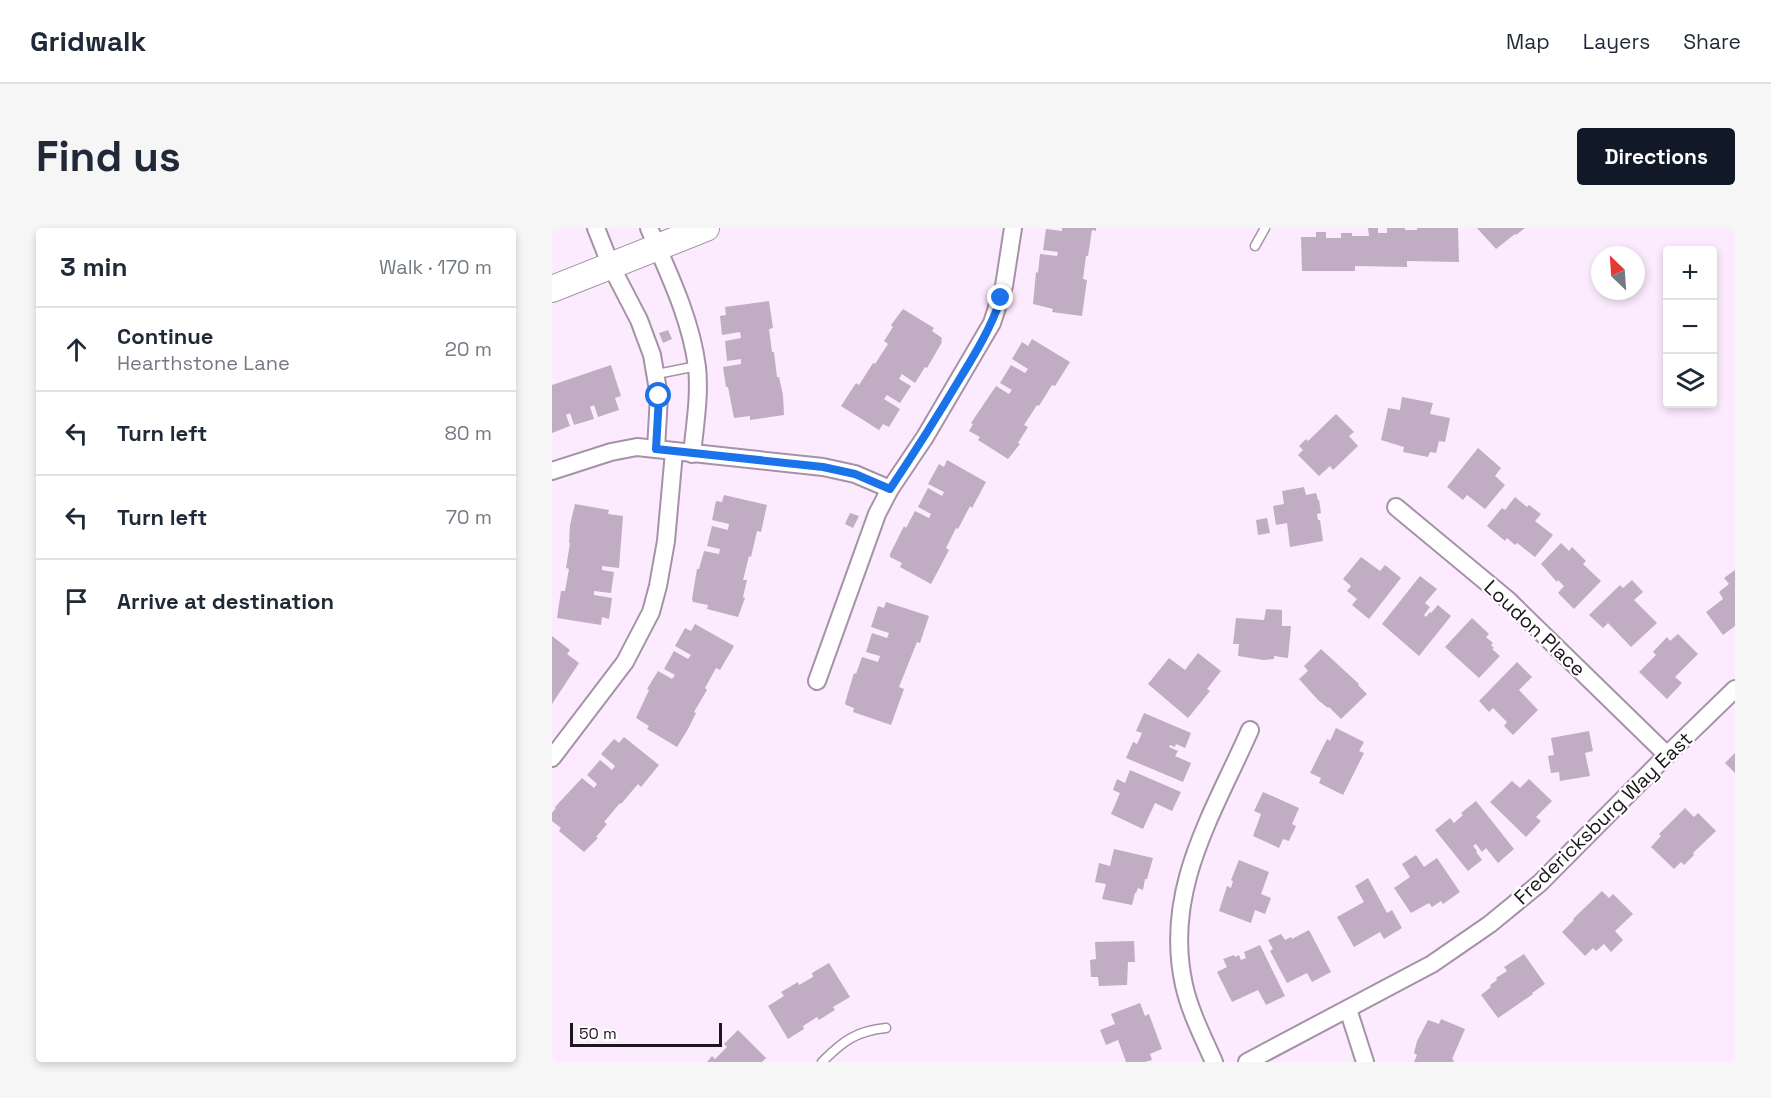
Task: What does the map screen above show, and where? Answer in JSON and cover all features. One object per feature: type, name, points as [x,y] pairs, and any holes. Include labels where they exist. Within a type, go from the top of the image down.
[{"type":"main road","points":[[552,289],[611,266],[653,237],[706,228]]},
{"type":"street","points":[[596,228],[611,266],[644,332],[657,374],[659,406],[656,449]]},
{"type":"street","points":[[817,681],[877,514],[992,323],[1004,285],[1013,228]]},
{"type":"street","points":[[653,237],[686,321],[697,366],[697,404],[692,454]]},
{"type":"street","points":[[552,471],[620,449],[637,447],[771,460],[835,469],[855,474],[890,489]]},
{"type":"street","points":[[552,758],[625,662],[651,612],[666,542],[674,452]]},
{"type":"street","name":"Loudon Place","points":[[1396,507],[1508,600],[1667,755]]},
{"type":"street","name":"Fredericksburg Way East","points":[[1247,1062],[1432,964],[1519,902],[1563,862],[1735,689]]},
{"type":"street","points":[[1214,1062],[1185,986],[1178,940],[1179,917],[1194,857],[1250,730]]},
{"type":"street","points":[[1348,1009],[1365,1062]]},
{"type":"lane","points":[[1255,246],[1265,228]]},
{"type":"lane","points":[[657,374],[697,366]]},
{"type":"lane","points":[[822,1062],[838,1046],[855,1035],[886,1028]]},
{"type":"building","points":[[1062,228],[1096,228],[1096,231],[1092,230],[1088,256],[1086,256],[1083,279],[1087,280],[1082,316],[1052,312],[1053,309],[1033,304],[1040,254],[1057,256],[1058,252],[1043,250],[1046,229],[1062,231]]},
{"type":"building","points":[[1368,228],[1378,228],[1378,233],[1387,233],[1387,228],[1417,230],[1417,228],[1458,228],[1459,262],[1407,261],[1407,267],[1355,266],[1355,271],[1302,271],[1301,237],[1316,237],[1316,232],[1326,232],[1326,238],[1341,238],[1341,233],[1352,233],[1352,236],[1369,236]]},
{"type":"building","points":[[1477,228],[1525,228],[1496,249]]},
{"type":"building","points":[[769,301],[773,328],[769,329],[772,352],[774,352],[777,377],[779,377],[783,395],[784,415],[750,420],[750,416],[734,418],[723,367],[741,364],[741,359],[727,361],[725,341],[741,338],[740,332],[722,335],[720,316],[726,315],[725,307]]},
{"type":"building","points":[[903,309],[934,328],[932,331],[942,338],[942,342],[915,383],[902,374],[899,379],[911,386],[900,403],[887,395],[884,399],[900,409],[889,427],[883,424],[879,430],[841,406],[856,383],[859,385],[888,344],[884,341],[893,327],[891,325]]},
{"type":"building","points":[[668,330],[672,339],[663,343],[659,333]]},
{"type":"building","points":[[1032,339],[1070,362],[1055,386],[1052,385],[1024,425],[1028,427],[1018,443],[1020,444],[1008,459],[978,440],[980,437],[969,431],[973,424],[971,423],[996,386],[1009,394],[1012,390],[1000,383],[1011,365],[1025,373],[1028,369],[1012,359],[1022,342],[1028,346]]},
{"type":"building","points":[[611,365],[621,396],[615,398],[619,410],[598,417],[594,405],[590,407],[594,419],[574,425],[570,413],[566,415],[570,426],[552,433],[552,385]]},
{"type":"building","points":[[1402,397],[1433,403],[1430,414],[1450,418],[1445,442],[1439,441],[1436,453],[1430,452],[1428,457],[1403,452],[1404,447],[1381,440],[1388,408],[1400,410]]},
{"type":"building","points":[[1336,414],[1354,432],[1349,436],[1358,446],[1333,470],[1330,466],[1319,476],[1298,455],[1303,450],[1299,446],[1306,439],[1308,441]]},
{"type":"building","points":[[1478,448],[1501,468],[1495,476],[1505,485],[1485,509],[1467,495],[1463,500],[1447,487]]},
{"type":"building","points":[[947,460],[986,482],[972,508],[970,506],[958,529],[956,528],[946,548],[949,550],[931,584],[900,567],[902,563],[890,557],[890,554],[904,526],[906,528],[915,511],[929,518],[931,514],[918,507],[928,488],[942,496],[944,492],[928,484],[939,464],[944,467]]},
{"type":"building","points":[[1304,487],[1306,495],[1316,493],[1319,500],[1321,513],[1317,514],[1323,541],[1290,547],[1287,523],[1276,525],[1273,506],[1284,504],[1282,491]]},
{"type":"building","points":[[724,495],[767,505],[761,532],[757,531],[751,557],[749,556],[743,580],[747,580],[743,597],[745,598],[738,617],[707,609],[708,605],[693,602],[692,599],[697,569],[699,569],[704,551],[719,554],[720,549],[707,546],[712,526],[728,530],[729,524],[712,520],[716,501],[722,502]]},
{"type":"building","points":[[1515,497],[1527,507],[1529,505],[1541,514],[1535,521],[1553,535],[1535,557],[1517,543],[1515,545],[1507,538],[1505,541],[1487,526],[1502,508],[1505,510]]},
{"type":"building","points":[[575,504],[609,510],[608,514],[623,516],[619,568],[602,566],[602,570],[614,572],[611,593],[594,591],[594,595],[612,598],[609,619],[602,617],[601,625],[557,618],[561,591],[565,591],[569,569],[566,568],[570,525]]},
{"type":"building","points":[[850,513],[859,516],[853,528],[845,524]]},
{"type":"building","points":[[1267,518],[1270,533],[1258,535],[1256,520]]},
{"type":"building","points":[[1561,543],[1569,551],[1572,547],[1586,561],[1583,564],[1601,581],[1574,609],[1558,593],[1564,586],[1558,580],[1557,582],[1541,564]]},
{"type":"building","points":[[1361,557],[1380,571],[1385,565],[1401,578],[1369,619],[1352,605],[1357,599],[1347,591],[1351,586],[1343,579]]},
{"type":"building","points":[[1735,570],[1735,626],[1723,635],[1706,612],[1723,599],[1719,592],[1729,584],[1724,578]]},
{"type":"building","points":[[1420,576],[1437,589],[1425,603],[1430,607],[1424,615],[1426,617],[1438,605],[1451,616],[1419,656],[1382,624]]},
{"type":"building","points":[[1632,580],[1643,592],[1634,600],[1657,623],[1631,647],[1608,623],[1603,628],[1589,615],[1620,585],[1623,588]]},
{"type":"building","points":[[886,602],[929,616],[920,643],[917,642],[899,687],[904,689],[891,725],[853,712],[854,708],[845,703],[854,673],[856,674],[862,657],[878,662],[880,656],[866,652],[872,633],[887,638],[889,633],[871,627],[878,606],[884,608]]},
{"type":"building","points":[[1266,609],[1282,610],[1282,626],[1291,626],[1288,658],[1274,656],[1274,659],[1263,660],[1238,656],[1239,644],[1233,644],[1236,618],[1264,620]]},
{"type":"building","points":[[1472,618],[1489,634],[1486,637],[1493,643],[1491,645],[1494,648],[1492,649],[1500,656],[1479,678],[1445,647]]},
{"type":"building","points":[[695,624],[734,646],[720,670],[716,668],[694,712],[696,713],[677,747],[647,729],[649,726],[636,718],[649,690],[647,689],[658,671],[672,679],[675,675],[664,669],[674,651],[688,659],[691,655],[675,646],[685,628],[691,631]]},
{"type":"building","points":[[1678,634],[1698,654],[1675,677],[1682,683],[1667,699],[1639,672],[1656,655],[1653,652],[1667,637],[1670,641]]},
{"type":"building","points":[[552,636],[570,650],[567,654],[579,663],[552,704]]},
{"type":"building","points":[[1321,649],[1367,694],[1341,719],[1318,700],[1299,679],[1308,671],[1304,666]]},
{"type":"building","points":[[1198,653],[1221,671],[1207,689],[1210,691],[1188,718],[1148,684],[1169,658],[1185,670]]},
{"type":"building","points":[[1517,662],[1532,677],[1519,690],[1538,710],[1513,735],[1504,726],[1507,722],[1493,708],[1489,712],[1479,701]]},
{"type":"building","points":[[1144,713],[1191,733],[1185,748],[1176,744],[1175,747],[1170,745],[1169,747],[1178,751],[1175,756],[1191,763],[1183,782],[1126,758],[1133,742],[1137,744],[1142,733],[1136,731]]},
{"type":"building","points":[[1336,728],[1364,742],[1359,751],[1364,753],[1343,795],[1319,783],[1321,778],[1310,773],[1327,739],[1330,741]]},
{"type":"building","points":[[1589,731],[1593,751],[1585,753],[1590,776],[1560,781],[1559,772],[1551,773],[1548,756],[1554,755],[1551,738]]},
{"type":"building","points":[[624,737],[659,765],[641,787],[638,784],[620,803],[604,822],[607,824],[596,837],[598,838],[584,852],[559,831],[561,828],[552,821],[552,813],[582,778],[594,788],[597,784],[587,775],[600,760],[612,770],[615,766],[601,754],[614,739],[619,743]]},
{"type":"building","points":[[1735,753],[1735,773],[1725,763]]},
{"type":"building","points":[[1130,770],[1181,792],[1172,811],[1155,803],[1143,829],[1111,814],[1120,793],[1113,790],[1117,779],[1125,783]]},
{"type":"building","points":[[1529,779],[1552,801],[1536,817],[1541,821],[1526,837],[1490,802],[1512,781],[1520,788]]},
{"type":"building","points":[[1263,792],[1299,808],[1292,824],[1296,826],[1289,841],[1283,839],[1279,848],[1253,836],[1261,814],[1254,811]]},
{"type":"building","points":[[1476,801],[1514,849],[1498,863],[1486,848],[1482,852],[1476,844],[1473,846],[1482,860],[1468,871],[1435,830],[1450,818],[1454,823],[1463,815],[1461,813]]},
{"type":"building","points":[[1685,808],[1694,817],[1698,813],[1716,831],[1684,865],[1681,862],[1674,869],[1651,847],[1661,836],[1659,834]]},
{"type":"building","points":[[1114,849],[1153,858],[1143,890],[1138,888],[1132,905],[1102,899],[1106,884],[1095,882],[1099,863],[1110,866]]},
{"type":"building","points":[[1416,855],[1424,867],[1437,858],[1460,892],[1443,904],[1441,901],[1432,907],[1429,903],[1411,913],[1394,888],[1410,877],[1402,864]]},
{"type":"building","points":[[1239,860],[1269,872],[1261,894],[1271,898],[1265,914],[1255,910],[1251,923],[1219,911],[1227,886],[1231,888],[1233,881],[1231,880]]},
{"type":"building","points":[[1368,878],[1387,913],[1392,910],[1402,928],[1384,939],[1380,932],[1354,947],[1337,917],[1364,902],[1355,886]]},
{"type":"building","points":[[1602,891],[1609,898],[1613,894],[1633,914],[1615,931],[1623,940],[1611,952],[1604,944],[1596,951],[1593,948],[1585,956],[1562,932]]},
{"type":"building","points":[[1309,930],[1331,972],[1312,982],[1307,973],[1287,983],[1270,951],[1273,949],[1268,940],[1281,934],[1285,940],[1291,937],[1292,939]]},
{"type":"building","points":[[1134,941],[1135,962],[1128,962],[1127,985],[1099,986],[1098,977],[1091,977],[1090,960],[1096,959],[1095,942]]},
{"type":"building","points":[[1260,945],[1285,996],[1266,1005],[1258,990],[1232,1002],[1217,972],[1227,967],[1223,959],[1239,955],[1241,960],[1246,958],[1244,952]]},
{"type":"building","points":[[1524,954],[1545,984],[1498,1018],[1481,995],[1491,987],[1490,985],[1497,980],[1496,978],[1507,971],[1504,967]]},
{"type":"building","points":[[829,963],[850,997],[833,1007],[835,1010],[819,1020],[817,1017],[803,1026],[804,1029],[788,1039],[768,1006],[784,996],[781,992],[798,982],[799,985],[813,977],[812,973]]},
{"type":"building","points":[[1140,1003],[1145,1016],[1149,1014],[1162,1049],[1150,1054],[1152,1060],[1126,1062],[1118,1040],[1106,1045],[1100,1030],[1115,1024],[1111,1014]]},
{"type":"building","points":[[1441,1019],[1465,1029],[1452,1059],[1453,1062],[1414,1062],[1417,1055],[1414,1053],[1417,1041],[1428,1020],[1439,1024]]},
{"type":"building","points":[[738,1030],[766,1058],[762,1062],[707,1062],[712,1056],[715,1059],[727,1047],[724,1044]]},
{"type":"route","points":[[659,396],[656,449],[771,460],[835,469],[855,474],[890,489],[925,437],[975,354],[992,323],[1001,298]]}]
